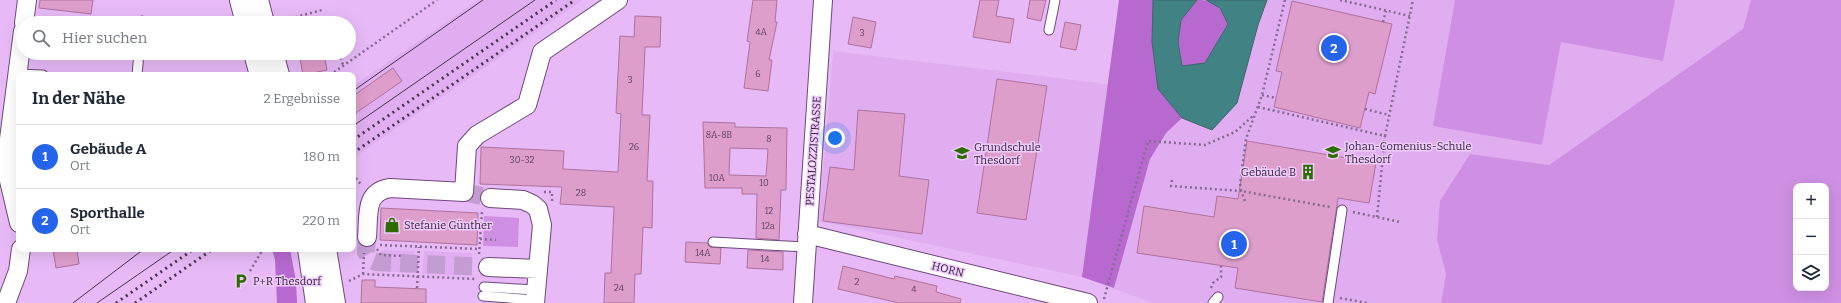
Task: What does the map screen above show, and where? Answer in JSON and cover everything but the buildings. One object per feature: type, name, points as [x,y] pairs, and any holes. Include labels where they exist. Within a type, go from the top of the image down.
[{"type":"street","points":[[25,16],[27,0]]},
{"type":"street","points":[[241,0],[245,16]]},
{"type":"street","points":[[256,0],[268,16]]},
{"type":"street","points":[[369,245],[371,200],[374,194],[381,190],[390,188],[464,192],[467,146],[477,135],[527,105],[542,52],[618,0]]},
{"type":"street","name":"PESTALOZZISTRASSE","points":[[803,303],[823,0]]},
{"type":"street","points":[[17,72],[19,60]]},
{"type":"street","points":[[257,60],[260,72]]},
{"type":"street","points":[[274,60],[277,72]]},
{"type":"street","points":[[16,81],[3,172],[16,213]]},
{"type":"street","points":[[486,201],[524,200],[538,209],[542,225],[535,298]]},
{"type":"street","name":"HORN","points":[[807,241],[1088,303]]},
{"type":"street","points":[[6,303],[18,271],[21,252]]},
{"type":"street","points":[[309,252],[317,303]]},
{"type":"street","points":[[326,252],[334,303]]},
{"type":"street","points":[[482,265],[538,269]]},
{"type":"lane","points":[[1049,30],[1055,0]]},
{"type":"lane","points":[[138,72],[139,60]]},
{"type":"lane","points":[[1329,300],[1342,210]]},
{"type":"lane","points":[[713,242],[807,241]]},
{"type":"lane","points":[[484,292],[535,298]]},
{"type":"path","points":[[356,56],[437,0]]},
{"type":"path","points":[[1245,200],[1240,184],[1246,138],[1262,95],[1285,0]]},
{"type":"path","points":[[1340,0],[1410,16]]},
{"type":"path","points":[[1376,217],[1385,136],[1413,0]]},
{"type":"path","points":[[297,16],[322,10]]},
{"type":"path","points":[[1383,22],[1386,10]]},
{"type":"path","points":[[341,60],[343,65]]},
{"type":"path","points":[[334,72],[350,60]]},
{"type":"path","points":[[1262,95],[1276,98]]},
{"type":"path","points":[[1258,107],[1385,136]]},
{"type":"path","points":[[1365,109],[1390,115]]},
{"type":"path","points":[[1103,303],[1148,141],[1205,145],[1235,132],[1254,115]]},
{"type":"path","points":[[1172,180],[1171,186],[1242,191],[1400,222]]},
{"type":"path","points":[[552,192],[552,198]]},
{"type":"path","points":[[349,282],[363,274],[478,280],[482,265],[480,239],[486,201]]},
{"type":"path","points":[[480,239],[496,240]]},
{"type":"path","points":[[363,274],[369,245],[480,249]]},
{"type":"path","points":[[417,288],[419,247]]},
{"type":"path","points":[[250,270],[261,252]]},
{"type":"path","points":[[380,255],[404,256]]},
{"type":"path","points":[[1329,300],[1367,303]]},
{"type":"shaded area","points":[[478,0],[583,0],[356,156],[356,84]]},
{"type":"shaded area","name":"Johan-Comenius-Schule Thesdorf","points":[[1119,0],[1751,0],[1743,29],[1549,165],[1470,154],[1437,240],[1446,274],[1441,303],[1153,303],[1082,277],[819,221],[833,51],[1108,84]]},
{"type":"shaded area","points":[[1119,0],[1153,0],[1152,42],[1158,89],[1182,118],[1166,133],[1150,159],[1114,288],[1082,277]]},
{"type":"shaded area","points":[[1153,0],[1197,0],[1181,20],[1178,42],[1182,66],[1205,63],[1228,24],[1220,8],[1206,0],[1267,0],[1258,25],[1237,103],[1212,130],[1182,118],[1158,89],[1152,42]]},
{"type":"shaded area","points":[[1197,0],[1204,0],[1213,3],[1223,13],[1228,23],[1205,64],[1182,66],[1178,42],[1181,20]]},
{"type":"shaded area","points":[[1455,0],[1675,0],[1663,61],[1561,42],[1542,145],[1433,126]]},
{"type":"shaded area","points":[[1751,0],[1841,0],[1841,303],[1441,303],[1446,274],[1437,240],[1440,201],[1470,154],[1549,165],[1743,29]]},
{"type":"shaded area","points":[[484,216],[519,218],[518,247],[483,246]]},
{"type":"shaded area","points":[[381,250],[414,251],[413,273],[380,271]]},
{"type":"shaded area","points":[[424,251],[472,253],[472,276],[422,274]]},
{"type":"shaded area","points":[[273,252],[291,252],[296,281],[297,303],[277,303],[275,260]]},
{"type":"tunnel","points":[[464,192],[490,198]]},
{"type":"tunnel","points":[[367,237],[366,252],[371,260],[376,262],[488,267]]},
{"type":"tram line","points":[[356,89],[483,0]]},
{"type":"tram line","points":[[356,124],[535,0]]},
{"type":"tram line","points":[[73,303],[140,252]]},
{"type":"tram line","points":[[97,303],[171,252]]},
{"type":"railway","points":[[356,138],[556,0]]},
{"type":"railway","points":[[356,151],[575,0]]},
{"type":"railway","points":[[116,303],[190,252]]},
{"type":"railway","points":[[135,303],[209,252]]},
{"type":"place","name":"Sporthalle","points":[[1334,48]]},
{"type":"place","name":"Johan-Comenius-Schule Thesdorf","points":[[1333,152]]},
{"type":"place","name":"Grundschule Thesdorf","points":[[962,153]]},
{"type":"place","name":"Gebäude B","points":[[1308,172]]},
{"type":"place","name":"Stefanie Günther","points":[[392,225]]},
{"type":"place","name":"Gebäude A","points":[[1234,244]]},
{"type":"place","name":"P+R Thesdorf","points":[[241,281]]}]
